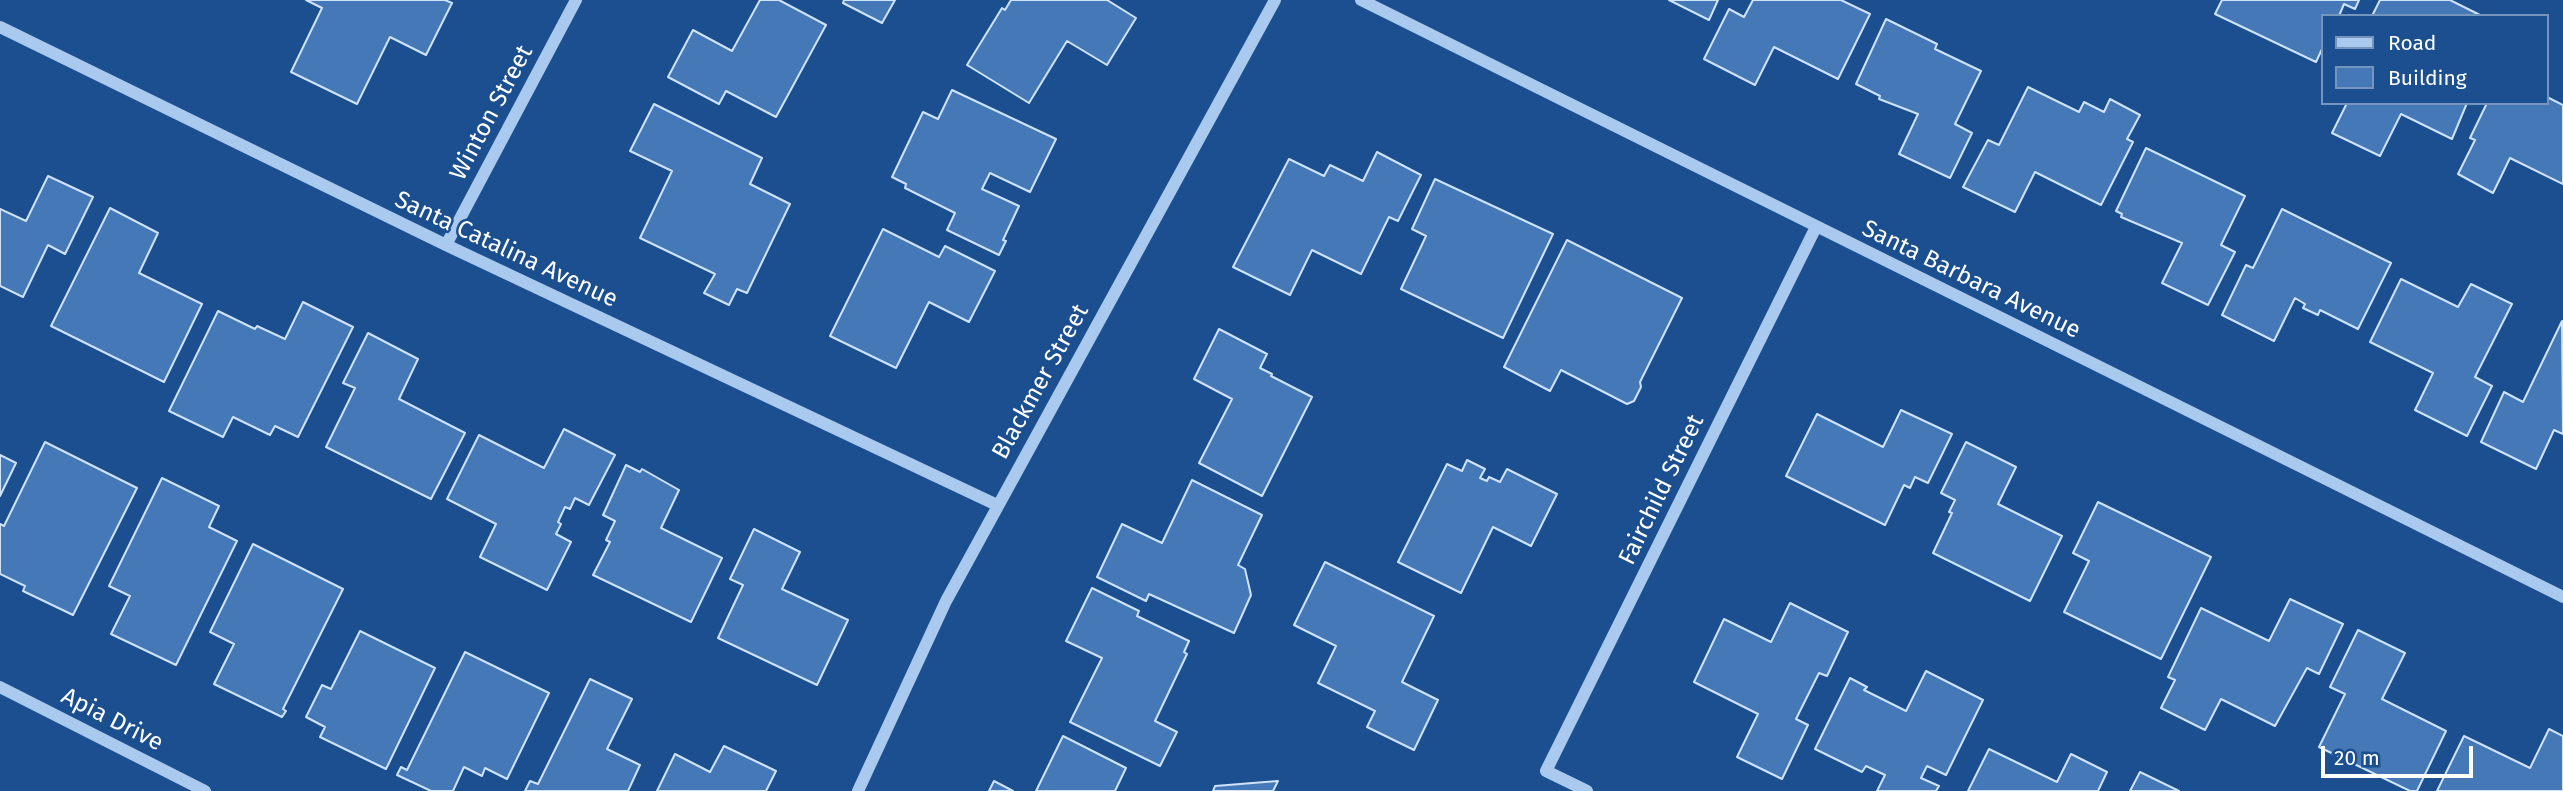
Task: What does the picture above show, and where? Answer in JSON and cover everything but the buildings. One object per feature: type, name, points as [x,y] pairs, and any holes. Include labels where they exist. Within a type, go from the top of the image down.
[{"type":"street","name":"Winton Street","points":[[446,245],[576,0]]},
{"type":"street","name":"Blackmer Street","points":[[858,791],[946,601],[1275,0]]},
{"type":"street","name":"Santa Barbara Avenue","points":[[1361,0],[2563,597]]},
{"type":"street","name":"Santa Catalina Avenue","points":[[0,27],[446,245],[997,505]]},
{"type":"street","name":"Fairchild Street","points":[[1587,791],[1546,771],[1816,227]]},
{"type":"street","name":"Apia Drive","points":[[0,687],[205,791]]}]
